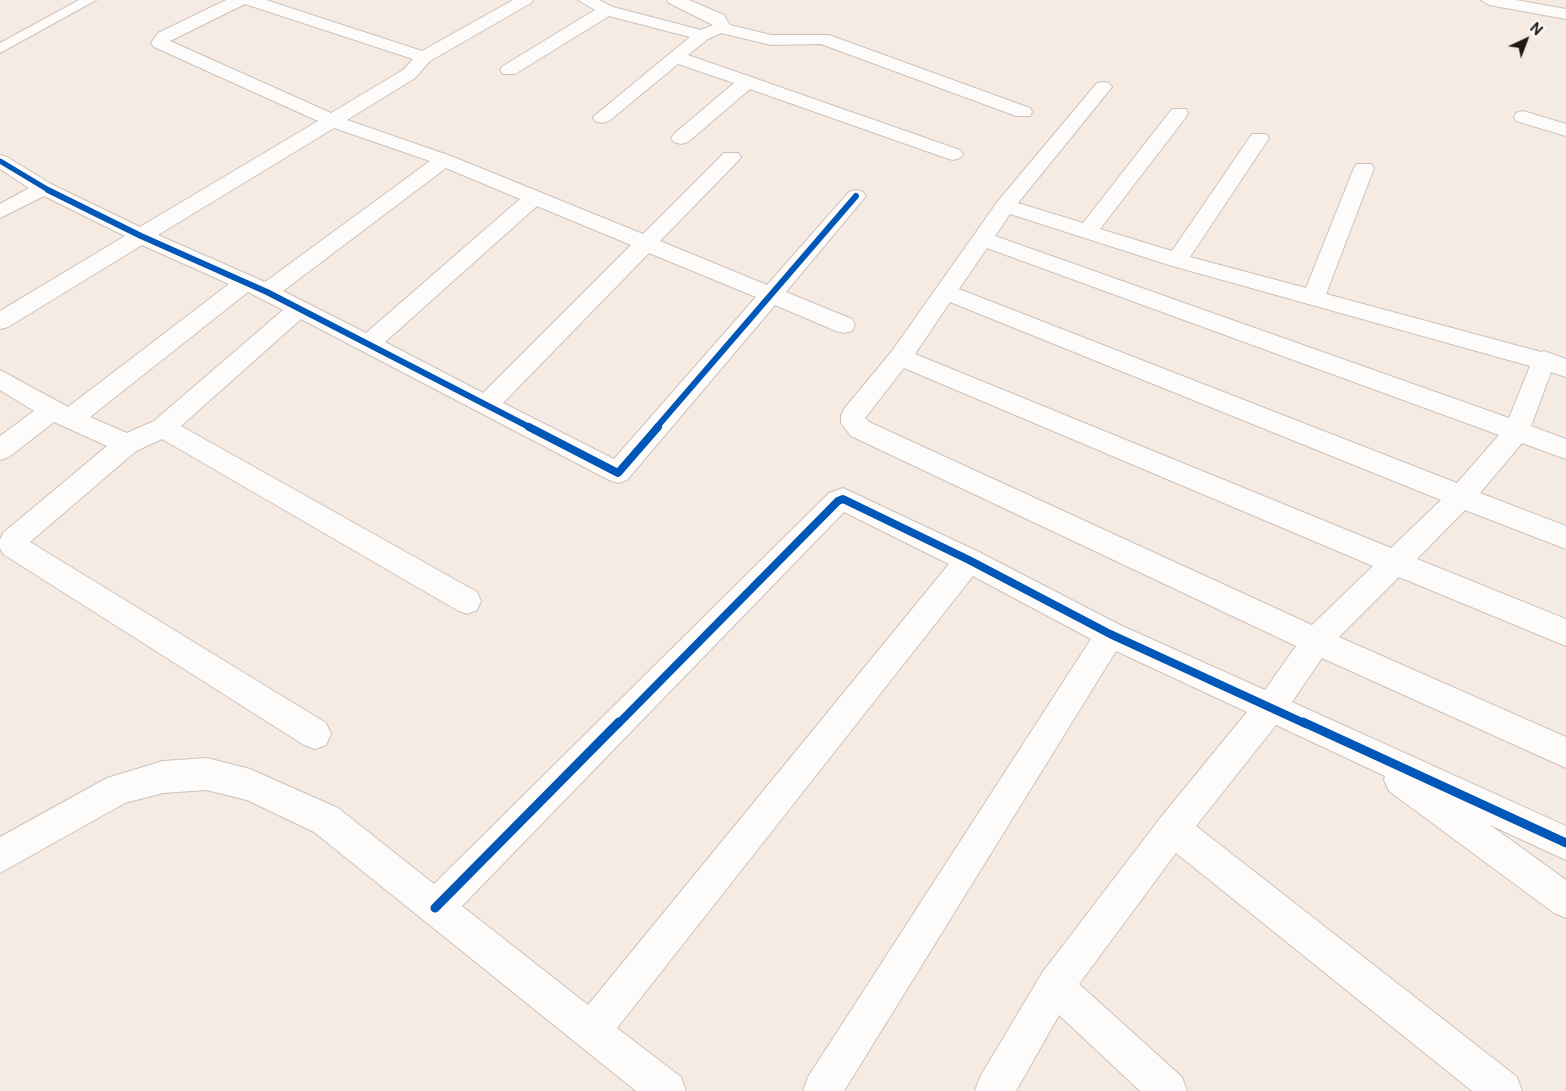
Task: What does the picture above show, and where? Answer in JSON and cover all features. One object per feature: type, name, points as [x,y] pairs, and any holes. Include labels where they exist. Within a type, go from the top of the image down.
[{"type":"street","points":[[239,0],[164,36],[160,43],[333,121],[444,160],[844,325]]},
{"type":"street","points":[[250,0],[424,57]]},
{"type":"street","points":[[0,321],[409,74],[424,57],[525,0]]},
{"type":"street","points":[[586,0],[607,10],[702,35]]},
{"type":"street","points":[[675,0],[718,19],[722,24],[720,28]]},
{"type":"street","points":[[1489,0],[1512,2],[1566,14]]},
{"type":"street","points":[[509,70],[607,10]]},
{"type":"street","points":[[602,116],[702,35],[720,28],[772,40],[823,39],[1023,112]]},
{"type":"street","points":[[676,57],[953,154]]},
{"type":"street","points":[[681,138],[747,82]]},
{"type":"street","points":[[1104,87],[1005,206],[900,357],[853,416],[853,423],[860,429],[1316,641],[1566,753]]},
{"type":"street","points":[[1087,232],[1179,113]]},
{"type":"street","points":[[1523,117],[1566,130]]},
{"type":"street","points":[[1177,260],[1259,138]]},
{"type":"street","points":[[486,405],[645,242],[731,158]]},
{"type":"street","points":[[267,292],[444,160]]},
{"type":"street","points":[[0,161],[44,188],[141,236],[267,292],[618,473],[856,196]]},
{"type":"street","points":[[1313,299],[1364,168]]},
{"type":"street","points":[[0,212],[44,188]]},
{"type":"street","points":[[367,345],[535,197]]},
{"type":"street","points":[[1005,206],[1177,260],[1313,299],[1544,360],[1566,368]]},
{"type":"street","points":[[983,239],[1566,449]]},
{"type":"street","points":[[0,450],[61,414],[245,283]]},
{"type":"street","points":[[945,292],[1566,538]]},
{"type":"street","points":[[299,309],[163,428],[127,444],[13,541],[13,546],[315,734]]},
{"type":"street","points":[[900,357],[1397,561],[1566,633]]},
{"type":"street","points":[[994,1091],[1055,986],[1173,828],[1271,707],[1316,641],[1461,497],[1517,431],[1544,360]]},
{"type":"street","points":[[0,378],[61,414],[127,444]]},
{"type":"street","points":[[163,428],[467,601]]},
{"type":"street","points":[[435,908],[843,499],[969,560],[1110,634],[1566,843]]},
{"type":"street","points":[[591,1031],[969,560]]},
{"type":"street","points":[[822,1091],[1110,634]]},
{"type":"street","points":[[1352,744],[1566,901]]},
{"type":"street","points":[[0,856],[120,789],[163,777],[206,774],[250,786],[326,820],[667,1091]]},
{"type":"street","points":[[1173,828],[1503,1091]]},
{"type":"street","points":[[1055,986],[1168,1091]]},
{"type":"lane","points":[[0,49],[88,0]]},
{"type":"cycle path","points":[[0,161],[44,188],[141,236],[267,292],[618,473],[856,196]]},
{"type":"cycle path","points":[[435,908],[838,501],[843,499],[969,560],[1110,634],[1566,843]]}]
